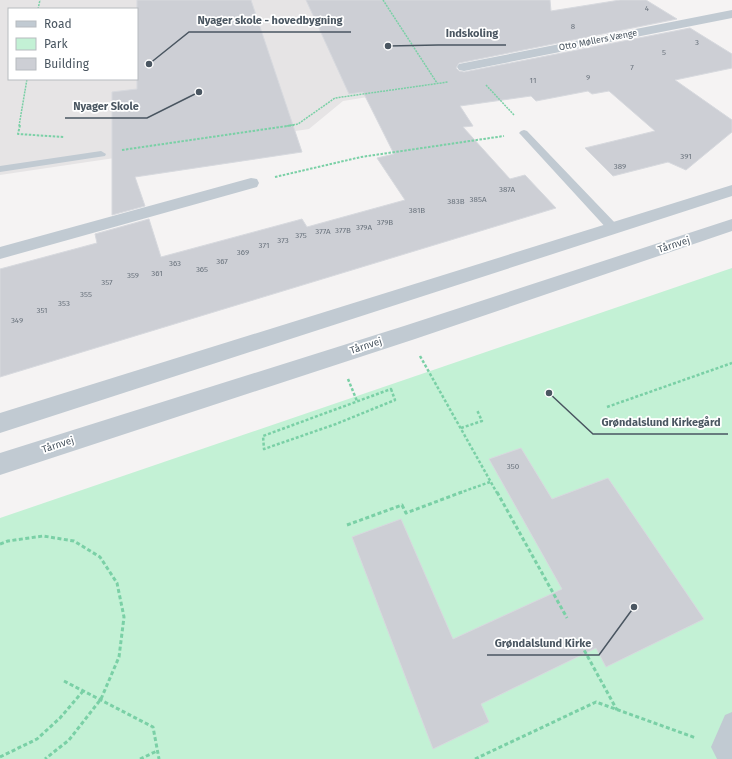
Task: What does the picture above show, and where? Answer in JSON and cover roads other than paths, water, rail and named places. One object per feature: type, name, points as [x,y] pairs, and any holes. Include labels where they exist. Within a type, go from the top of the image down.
[{"type":"street","name":"Otto Møllers Vænge","points":[[464,66],[732,14]]},
{"type":"street","points":[[0,253],[251,183]]},
{"type":"street","points":[[0,423],[732,190]]},
{"type":"street","name":"Tårnvej","points":[[0,464],[408,333],[732,225]]},
{"type":"lane","points":[[524,133],[613,228]]},
{"type":"lane","points":[[0,169],[101,154]]},
{"type":"lane","points":[[725,753],[732,722]]},
{"type":"place","name":"Indskoling","points":[[388,46]]},
{"type":"place","name":"Nyager skole - hovedbygning","points":[[149,64]]},
{"type":"place","name":"Nyager Skole","points":[[199,92]]},
{"type":"place","name":"Grøndalslund Kirkegård","points":[[549,393]]},
{"type":"place","name":"Grøndalslund Kirke","points":[[634,607]]}]
